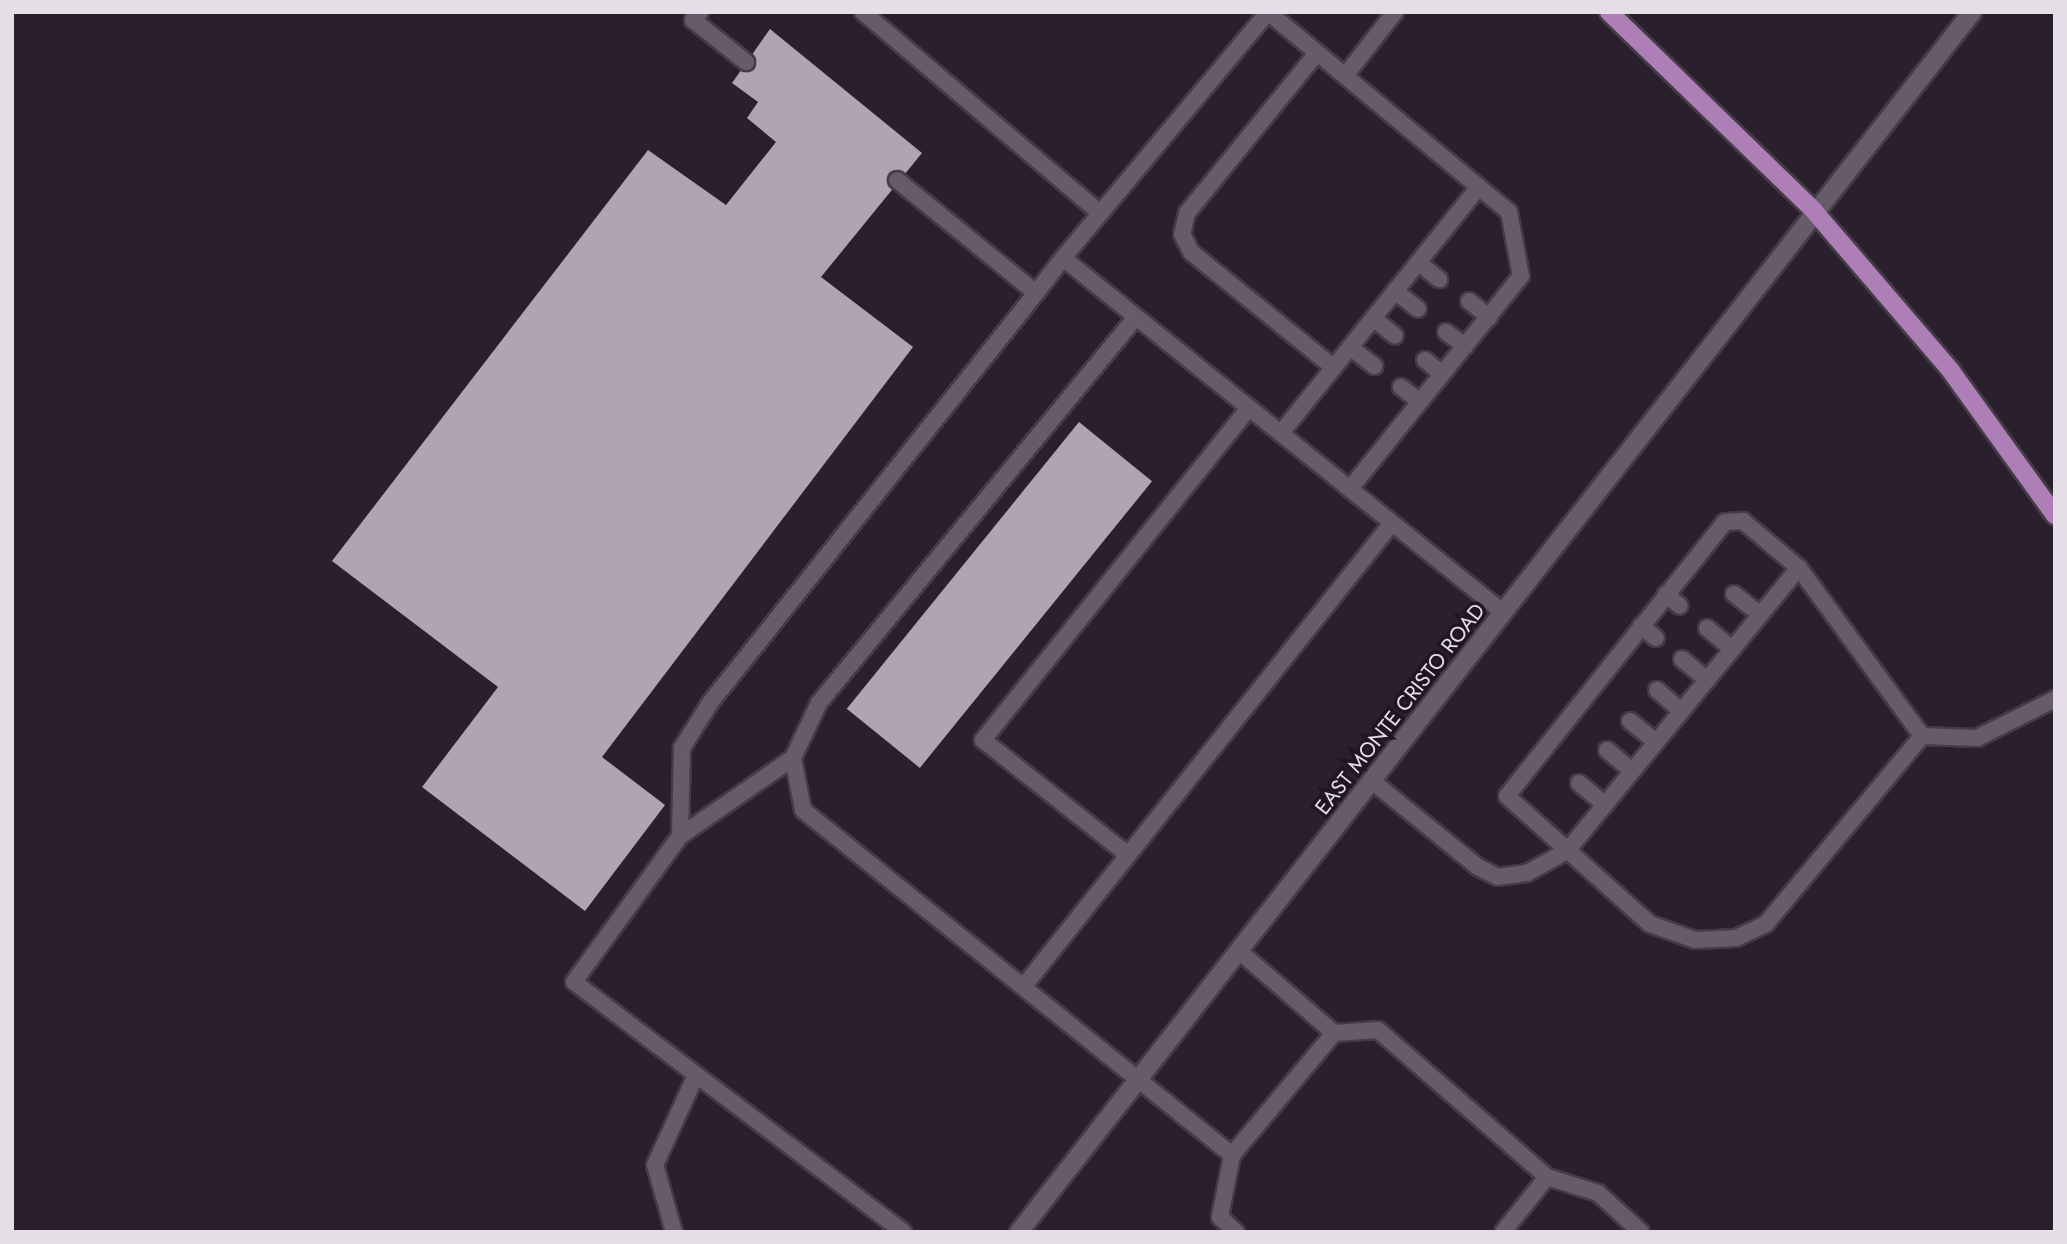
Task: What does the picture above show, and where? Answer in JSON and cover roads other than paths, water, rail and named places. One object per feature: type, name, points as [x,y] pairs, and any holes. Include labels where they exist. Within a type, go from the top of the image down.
[{"type":"main road","points":[[1609,12],[1814,211],[1951,371],[2055,515]]},
{"type":"main road","name":"EAST MONTE CRISTO ROAD","points":[[1019,1232],[1972,12]]},
{"type":"lane","points":[[699,12],[693,20],[746,62]]},
{"type":"lane","points":[[863,12],[1100,214]]},
{"type":"lane","points":[[680,836],[682,748],[710,703],[1063,258],[1268,12],[1509,212],[1521,276],[1350,489]]},
{"type":"lane","points":[[1345,76],[1395,12]]},
{"type":"lane","points":[[1317,53],[1187,213],[1182,233],[1191,252],[1334,368]]},
{"type":"lane","points":[[897,180],[1036,293]]},
{"type":"lane","points":[[1281,433],[1479,187]]},
{"type":"lane","points":[[1063,258],[1504,613]]},
{"type":"lane","points":[[1419,262],[1439,279]]},
{"type":"lane","points":[[1395,291],[1418,309]]},
{"type":"lane","points":[[1469,302],[1489,317]]},
{"type":"lane","points":[[903,1232],[574,982],[680,836],[793,758],[819,703],[1136,317]]},
{"type":"lane","points":[[1373,318],[1395,337]]},
{"type":"lane","points":[[1446,332],[1465,346]]},
{"type":"lane","points":[[1350,347],[1374,366]]},
{"type":"lane","points":[[1425,360],[1442,374]]},
{"type":"lane","points":[[1401,387],[1420,402]]},
{"type":"lane","points":[[1128,855],[983,740],[1249,408]]},
{"type":"lane","points":[[1725,522],[1744,522],[1799,568],[1922,736],[1766,924],[1736,938],[1695,940],[1650,924],[1507,796],[1547,757],[1574,723],[1592,689],[1623,663],[1641,626],[1725,522]]},
{"type":"lane","points":[[1024,986],[1392,523]]},
{"type":"lane","points":[[1693,561],[1706,571]]},
{"type":"lane","points":[[1372,781],[1498,877],[1527,873],[1567,851],[1799,568]]},
{"type":"lane","points":[[1666,594],[1680,606]]},
{"type":"lane","points":[[1734,594],[1760,615]]},
{"type":"lane","points":[[1641,626],[1656,638]]},
{"type":"lane","points":[[1707,628],[1732,649]]},
{"type":"lane","points":[[1682,659],[1707,680]]},
{"type":"lane","points":[[1592,689],[1605,700]]},
{"type":"lane","points":[[1657,691],[1681,712]]},
{"type":"lane","points":[[1922,736],[1977,738],[2055,699]]},
{"type":"lane","points":[[1630,721],[1656,742]]},
{"type":"lane","points":[[1607,750],[1632,771]]},
{"type":"lane","points":[[793,758],[803,810],[1232,1155]]},
{"type":"lane","points":[[1579,783],[1605,805]]},
{"type":"lane","points":[[1239,951],[1334,1033],[1378,1030],[1547,1177],[1598,1193],[1642,1232]]},
{"type":"lane","points":[[1236,1232],[1220,1217],[1232,1155],[1334,1033]]},
{"type":"lane","points":[[674,1232],[655,1165],[696,1075]]},
{"type":"lane","points":[[1503,1232],[1547,1177]]}]
